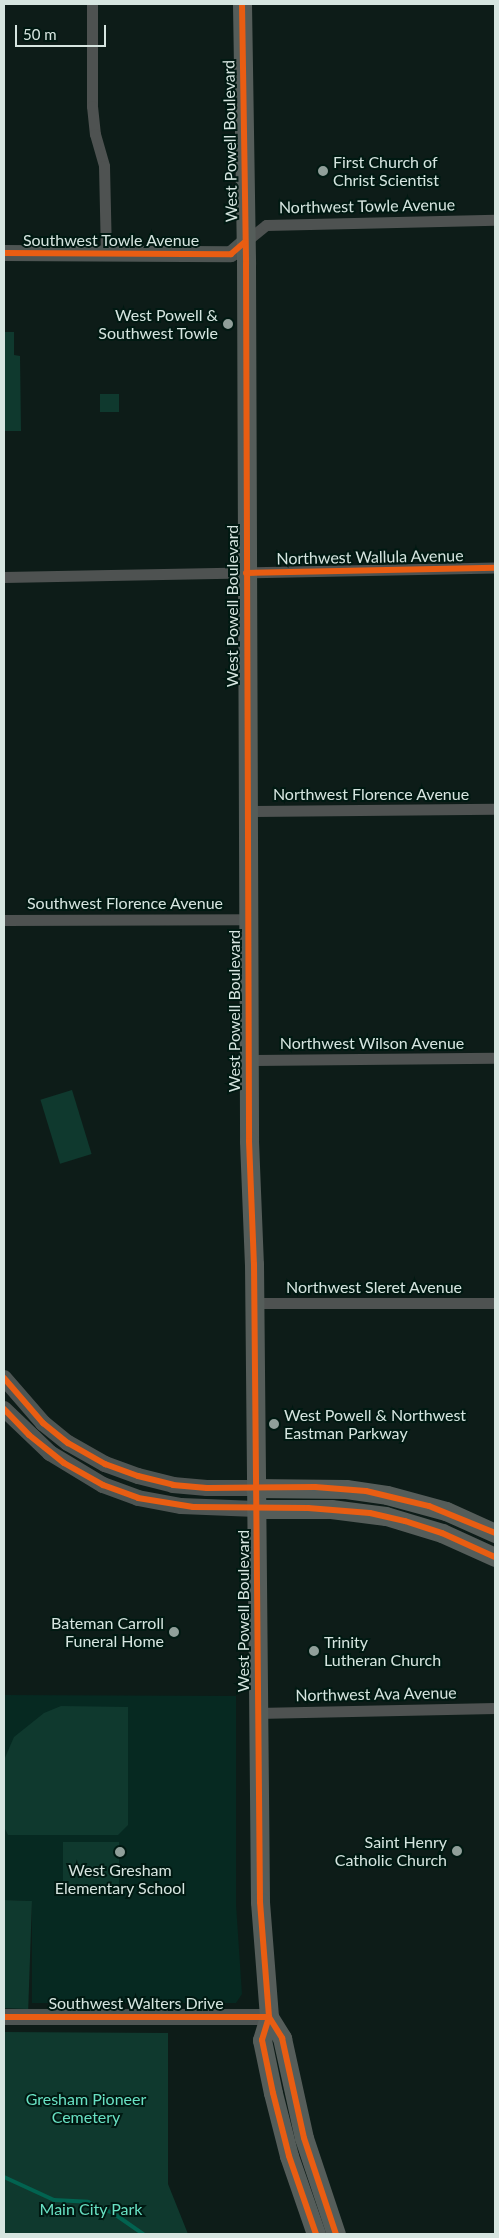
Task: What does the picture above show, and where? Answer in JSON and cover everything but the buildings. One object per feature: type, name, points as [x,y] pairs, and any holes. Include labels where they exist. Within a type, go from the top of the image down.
[{"type":"main road","name":"West Powell Boulevard","points":[[242,4],[245,242],[248,1060],[254,1303],[260,1902],[269,2017],[262,2040],[289,2156],[316,2234]]},
{"type":"main road","name":"Southwest Towle Avenue","points":[[4,254],[231,254],[245,242]]},
{"type":"main road","points":[[4,1378],[43,1422],[68,1443],[106,1464],[138,1476],[173,1485],[207,1488],[346,1489],[387,1495],[446,1511],[495,1533]]},
{"type":"main road","points":[[4,1409],[50,1453],[103,1485],[138,1498],[181,1506],[331,1509],[386,1516],[442,1533],[495,1557]]},
{"type":"main road","name":"Southwest Walters Drive","points":[[4,2017],[269,2017]]},
{"type":"main road","name":"West Powell Boulevard","points":[[269,2017],[282,2038],[304,2138],[336,2234]]},
{"type":"street","points":[[92,4],[92,106],[95,134],[104,166],[106,254]]},
{"type":"street","name":"Northwest Towle Avenue","points":[[245,242],[266,225],[495,220]]},
{"type":"street","name":"Northwest Wallula Avenue","points":[[4,577],[495,568]]},
{"type":"street","name":"Northwest Florence Avenue","points":[[246,811],[495,809]]},
{"type":"street","name":"Southwest Florence Avenue","points":[[4,920],[247,919]]},
{"type":"street","name":"Northwest Wilson Avenue","points":[[248,1060],[495,1058]]},
{"type":"street","name":"Northwest Sleret Avenue","points":[[254,1303],[495,1303]]},
{"type":"street","name":"Northwest Ava Avenue","points":[[257,1713],[495,1708]]},
{"type":"shaded area","name":"West Gresham Elementary School","points":[[4,1695],[236,1696],[236,1904],[242,1994],[236,2003],[32,2003],[32,1901],[4,1900]]},
{"type":"green space","points":[[4,332],[14,332],[14,355],[20,356],[21,431],[4,431]]},
{"type":"green space","points":[[100,394],[119,394],[119,412],[100,412]]},
{"type":"green space","points":[[72,1090],[92,1154],[60,1164],[40,1100]]},
{"type":"green space","points":[[61,1706],[128,1707],[128,1825],[118,1835],[8,1835],[4,1827],[4,1760],[14,1737],[44,1713]]},
{"type":"green space","points":[[63,1842],[119,1842],[119,1891],[63,1891]]},
{"type":"green space","points":[[4,1900],[32,1901],[28,2009],[4,2008]]},
{"type":"green space","name":"Gresham Pioneer Cemetery","points":[[4,2032],[168,2033],[168,2184],[188,2234],[4,2234]]},
{"type":"waterway","points":[[4,2177],[54,2200],[88,2202],[113,2213],[143,2234]]},
{"type":"cycle path","points":[[242,4],[246,264],[249,1141],[254,1264],[260,1902],[269,2017],[262,2040],[289,2156],[316,2234]]},
{"type":"cycle path","points":[[4,253],[231,254],[245,242]]},
{"type":"cycle path","points":[[246,573],[495,568]]},
{"type":"cycle path","points":[[4,1378],[43,1423],[68,1443],[105,1464],[138,1476],[173,1485],[207,1488],[315,1487],[366,1491],[429,1506],[495,1533]]},
{"type":"cycle path","points":[[4,1409],[29,1435],[64,1463],[103,1485],[138,1498],[193,1507],[308,1508],[370,1513],[405,1521],[442,1533],[495,1557]]},
{"type":"cycle path","points":[[4,2017],[269,2017]]},
{"type":"cycle path","points":[[269,2017],[282,2038],[304,2138],[336,2234]]},
{"type":"place","name":"First Church of Christ Scientist","points":[[323,171]]},
{"type":"place","name":"West Powell & Southwest Towle","points":[[228,324]]},
{"type":"place","name":"West Powell & Northwest Eastman Parkway","points":[[274,1424]]},
{"type":"place","name":"Bateman Carroll Funeral Home","points":[[174,1632]]},
{"type":"place","name":"Trinity Lutheran Church","points":[[314,1651]]},
{"type":"place","name":"Saint Henry Catholic Church","points":[[457,1851]]},
{"type":"place","name":"West Gresham Elementary School","points":[[120,1852]]},
{"type":"park label","name":"Main City Park","points":[[91,2209]]}]
